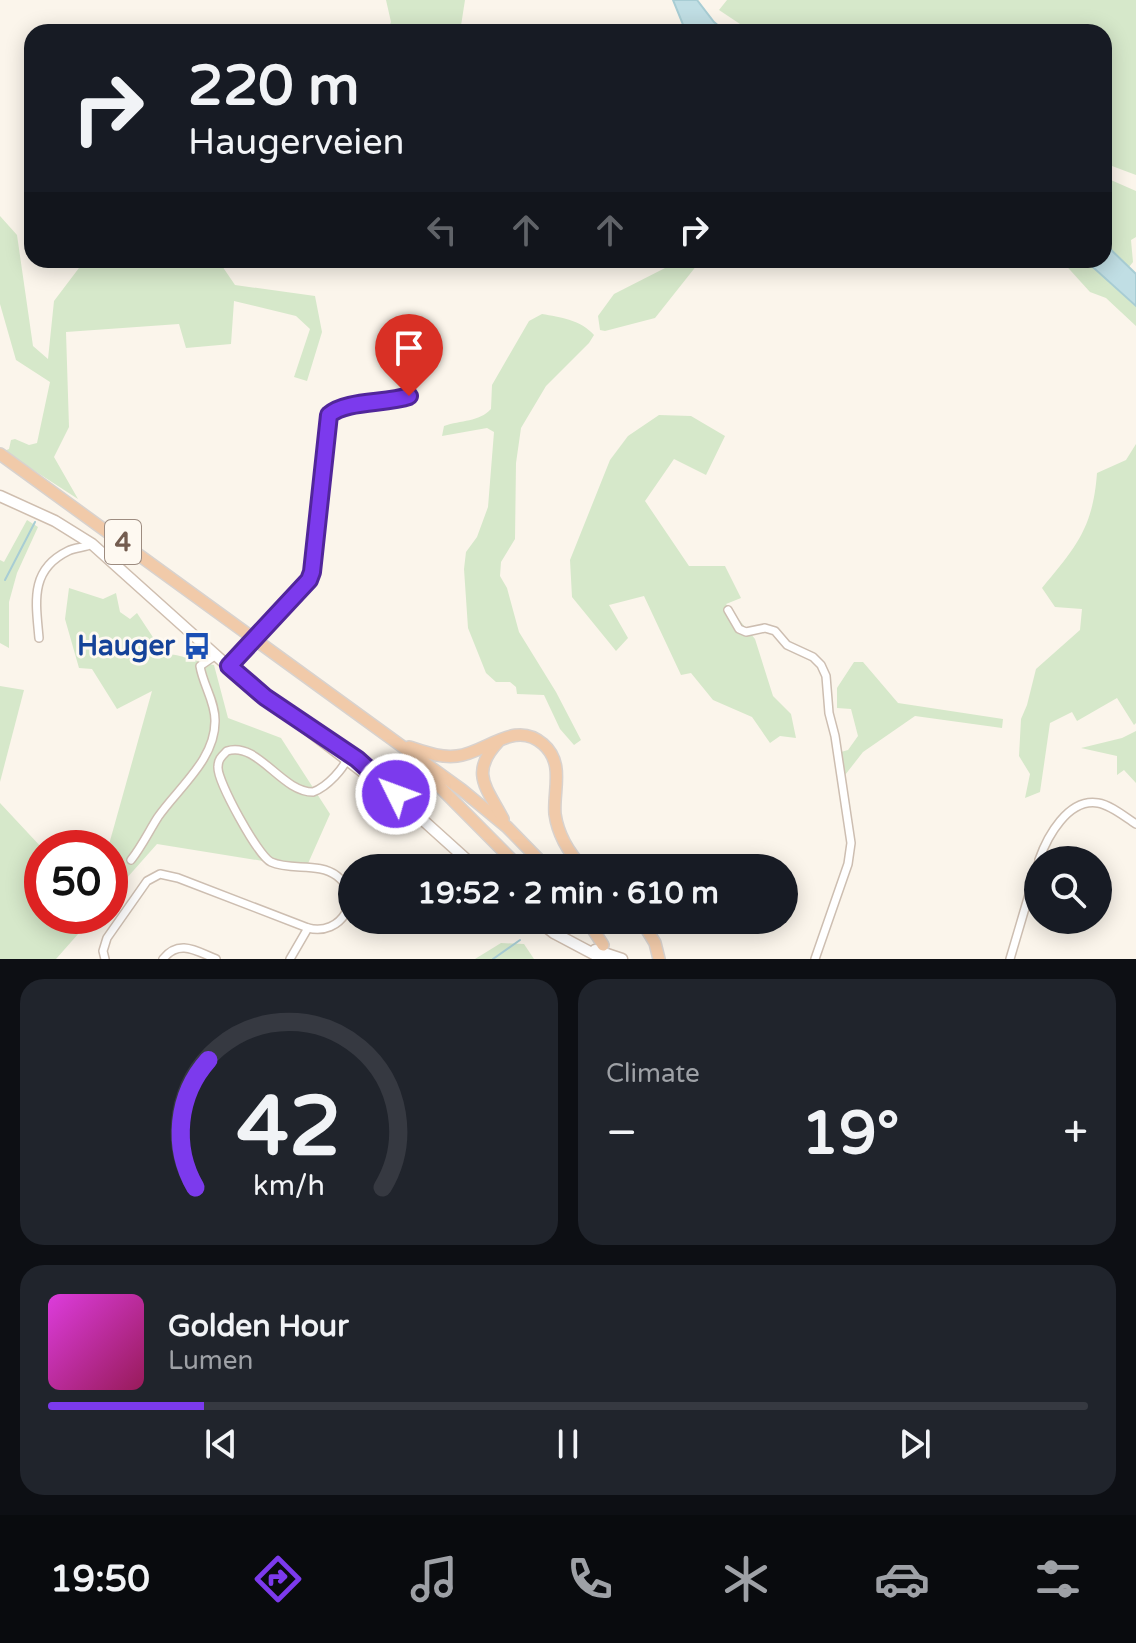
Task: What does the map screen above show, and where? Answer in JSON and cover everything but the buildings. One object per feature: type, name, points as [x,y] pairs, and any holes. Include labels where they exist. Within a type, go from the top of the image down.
[{"type":"highway","name":"4","points":[[0,454],[400,745],[507,827],[533,854]]},
{"type":"highway","name":"4","points":[[0,461],[219,619],[243,633]]},
{"type":"highway","name":"4","points":[[400,745],[437,755],[455,756],[515,735],[539,741],[551,753],[556,771],[558,827],[572,854]]},
{"type":"highway","name":"4","points":[[501,739],[487,755],[483,776],[488,795],[507,827]]},
{"type":"highway","name":"4","points":[[400,745],[506,854]]},
{"type":"highway","points":[[596,934],[603,945]]},
{"type":"highway","points":[[647,934],[656,956]]},
{"type":"main road","points":[[0,496],[55,521],[92,544],[254,689],[347,757],[460,854]]},
{"type":"main road","points":[[556,934],[603,959]]},
{"type":"main road","points":[[581,946],[622,959]]},
{"type":"street","points":[[229,666],[302,590],[312,572],[329,415],[342,408],[409,396]]},
{"type":"street","points":[[39,638],[36,586],[57,558],[70,550],[92,544]]},
{"type":"street","points":[[728,610],[739,629],[746,632],[765,628],[775,631],[787,645],[813,657],[826,676],[829,713],[851,843],[848,864],[815,959]]},
{"type":"street","points":[[131,860],[158,817],[192,774],[210,743],[215,718],[200,666],[216,655]]},
{"type":"street","points":[[105,959],[103,951],[107,938],[147,881],[160,874],[178,878],[308,928],[326,930],[343,917],[349,897],[340,878],[327,871],[280,864],[261,854],[221,779],[218,765],[227,751],[244,750],[293,786],[309,792],[323,787],[347,757]]},
{"type":"street","points":[[1046,846],[1054,829],[1067,815],[1083,805],[1102,803],[1136,824]]},
{"type":"street","points":[[1010,959],[1024,912]]},
{"type":"street","points":[[290,959],[308,928]]},
{"type":"street","points":[[163,959],[171,950],[180,947],[216,959]]},
{"type":"green space","points":[[386,0],[465,0],[461,24],[391,22]]},
{"type":"green space","points":[[727,0],[1136,0],[1136,175],[1112,166],[1112,24],[740,24],[719,10]]},
{"type":"green space","points":[[1112,180],[1136,191],[1136,237],[1131,240],[1133,262],[1129,267],[1112,251]]},
{"type":"green space","points":[[0,216],[17,235],[33,346],[48,359],[54,301],[79,268],[223,268],[235,285],[315,296],[322,332],[307,381],[294,377],[310,329],[296,316],[234,301],[231,344],[186,348],[179,324],[66,332],[69,427],[54,457],[78,499],[4,451],[15,439],[29,445],[37,443],[50,382],[16,360],[0,304]]},
{"type":"green space","points":[[665,268],[695,268],[655,318],[600,330],[598,316],[614,294]]},
{"type":"green space","points":[[1068,268],[1094,268],[1136,306],[1136,326],[1106,298],[1090,292]]},
{"type":"green space","points":[[542,314],[577,323],[594,335],[546,386],[521,428],[516,463],[515,539],[501,562],[500,576],[507,588],[519,632],[581,740],[574,745],[560,729],[544,695],[517,694],[516,687],[510,682],[496,682],[486,673],[468,628],[464,569],[466,552],[477,537],[488,507],[494,432],[487,428],[442,436],[444,426],[475,419],[491,409],[492,385],[529,321]]},
{"type":"green space","points":[[659,415],[691,416],[725,436],[706,475],[674,459],[645,501],[689,566],[725,566],[741,598],[726,604],[755,639],[773,696],[791,714],[796,738],[780,736],[770,743],[752,717],[713,700],[691,673],[681,675],[644,596],[609,605],[628,638],[616,651],[572,597],[570,560],[610,460],[628,436]]},
{"type":"green space","points":[[1136,444],[1136,723],[1134,725],[1117,698],[1077,721],[1072,712],[1050,723],[1040,792],[1025,798],[1030,774],[1019,756],[1021,719],[1036,669],[1080,630],[1082,609],[1055,607],[1042,588],[1081,536],[1092,508],[1097,473],[1126,460]]},
{"type":"green space","points":[[27,520],[38,527],[17,573],[9,602],[9,648],[0,643],[0,560],[4,562]]},
{"type":"green space","points":[[69,588],[103,599],[116,593],[120,612],[130,619],[137,613],[164,654],[214,665],[228,718],[281,738],[330,814],[306,868],[157,844],[128,877],[128,830],[113,830],[152,691],[117,709],[92,669],[79,668],[65,619]]},
{"type":"green space","points":[[854,662],[863,662],[898,703],[1003,719],[1002,728],[915,716],[863,752],[845,775],[841,752],[848,750],[858,736],[851,709],[837,708],[837,688]]},
{"type":"green space","points":[[0,686],[24,690],[0,782]]},
{"type":"green space","points":[[1136,731],[1136,783],[1124,770],[1117,775],[1117,756],[1081,748],[1122,738]]},
{"type":"green space","points":[[0,803],[25,830],[24,934],[78,934],[56,959],[0,959]]},
{"type":"green space","points":[[501,943],[524,944],[534,959],[475,959]]},
{"type":"water","points":[[673,0],[697,0],[716,24],[683,24]]},
{"type":"water","points":[[1112,251],[1136,274],[1136,306],[1094,268],[1112,268]]},
{"type":"waterway","points":[[5,580],[35,522]]},
{"type":"waterway","points":[[493,959],[520,940]]},
{"type":"place","name":"Hauger","points":[[197,646]]},
{"type":"route","points":[[396,794],[357,759],[265,697],[229,666],[309,580],[329,415],[342,408],[409,396]]}]
